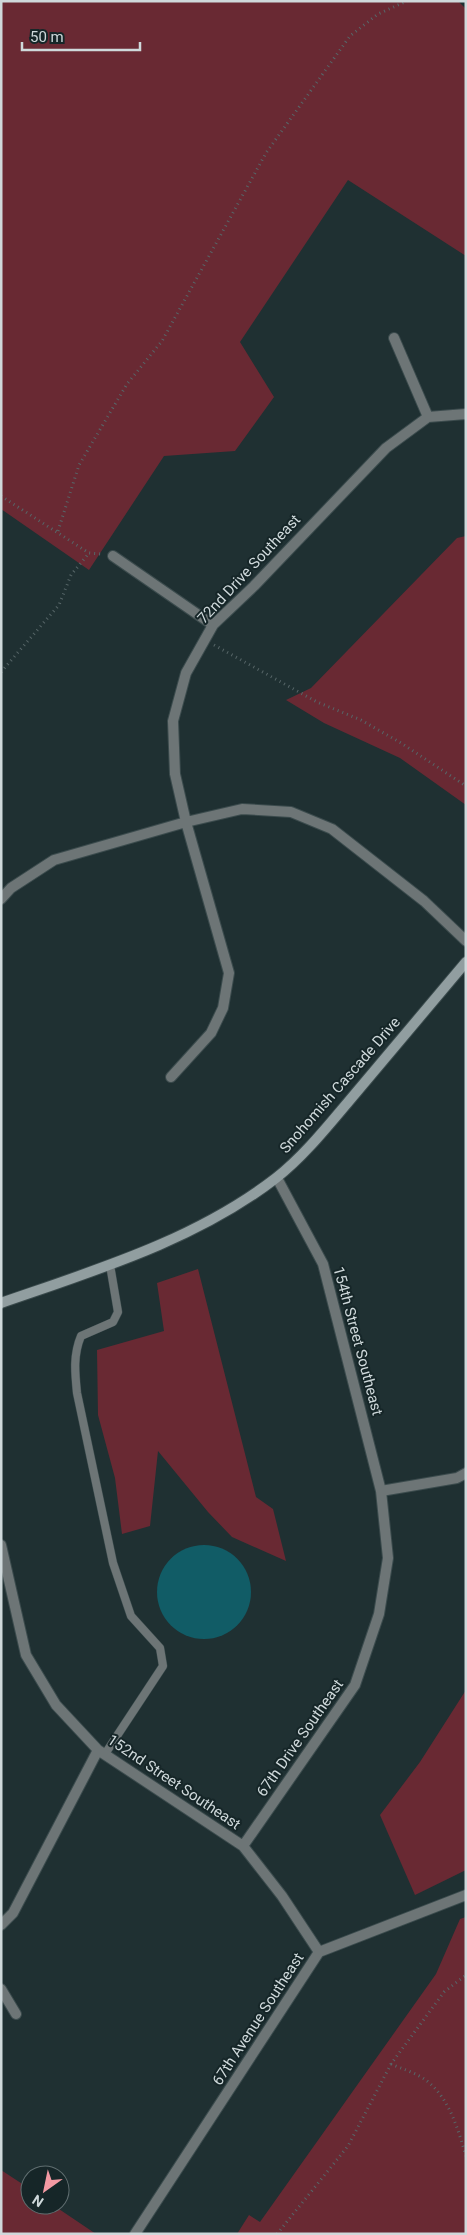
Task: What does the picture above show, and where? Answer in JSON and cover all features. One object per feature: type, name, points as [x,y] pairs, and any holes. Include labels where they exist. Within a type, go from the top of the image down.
[{"type":"street","points":[[394,338],[428,417],[466,414]]},
{"type":"street","name":"72nd Drive Southeast","points":[[171,1077],[211,1033],[223,1008],[229,973],[186,822],[175,774],[173,721],[186,673],[213,625],[254,586],[386,448],[428,417]]},
{"type":"street","points":[[113,556],[213,625]]},
{"type":"street","points":[[1,899],[11,888],[54,860],[186,822],[242,809],[291,812],[332,829],[424,901],[466,941]]},
{"type":"street","name":"Snohomish Cascade Drive","points":[[1,1303],[110,1265],[181,1236],[216,1217],[277,1178],[321,1134],[466,962]]},
{"type":"street","name":"154th Street Southeast","points":[[277,1178],[323,1264],[381,1491]]},
{"type":"street","points":[[381,1491],[457,1478],[466,1473]]},
{"type":"street","name":"67th Drive Southeast","points":[[243,1846],[355,1685],[379,1614],[388,1558],[381,1491]]},
{"type":"street","name":"152nd Street Southeast","points":[[1,1545],[26,1655],[56,1705],[102,1752],[243,1846],[282,1896],[319,1952]]},
{"type":"street","points":[[1,1925],[13,1913],[102,1752]]},
{"type":"street","name":"67th Avenue Southeast","points":[[135,2234],[319,1952],[466,1895]]},
{"type":"street","points":[[1,1989],[16,2014]]},
{"type":"lane","points":[[102,1752],[162,1666],[160,1648],[131,1616],[113,1563],[77,1393],[74,1367],[76,1347],[81,1336],[112,1322],[118,1312],[110,1265]]},
{"type":"path","points":[[58,531],[80,465],[127,384],[162,341],[266,153],[350,36],[378,14],[407,1]]},
{"type":"path","points":[[1,496],[58,531],[89,553],[71,575],[58,605],[1,672]]},
{"type":"path","points":[[204,640],[317,702],[361,720],[401,743],[466,786]]},
{"type":"path","points":[[277,2234],[348,2146],[391,2064],[444,1992],[466,1975]]},
{"type":"path","points":[[391,2064],[426,2081],[445,2101],[457,2126],[466,2156]]},
{"type":"shaded area","points":[[1,1],[458,1],[466,9],[466,256],[348,180],[240,342],[274,397],[235,451],[164,456],[89,570],[1,509]]},
{"type":"shaded area","points":[[466,536],[466,805],[400,758],[324,723],[286,700],[311,688],[457,538]]},
{"type":"shaded area","points":[[198,1269],[256,1497],[273,1509],[286,1561],[232,1537],[208,1512],[158,1451],[150,1526],[122,1534],[115,1478],[98,1415],[97,1350],[164,1331],[157,1283]]},
{"type":"shaded area","points":[[466,1690],[466,1870],[415,1895],[380,1815],[420,1762]]},
{"type":"shaded area","points":[[466,1917],[466,2234],[237,2234],[249,2215],[260,2222],[436,1974],[460,1919]]},
{"type":"shaded area","points":[[1,2170],[20,2182],[20,2215],[68,2215],[96,2234],[1,2234]]},
{"type":"building","points":[[204,1545],[222,1549],[237,1559],[247,1574],[251,1592],[247,1610],[237,1625],[222,1635],[204,1639],[186,1635],[171,1625],[161,1610],[157,1592],[161,1574],[171,1559],[186,1549]]}]
